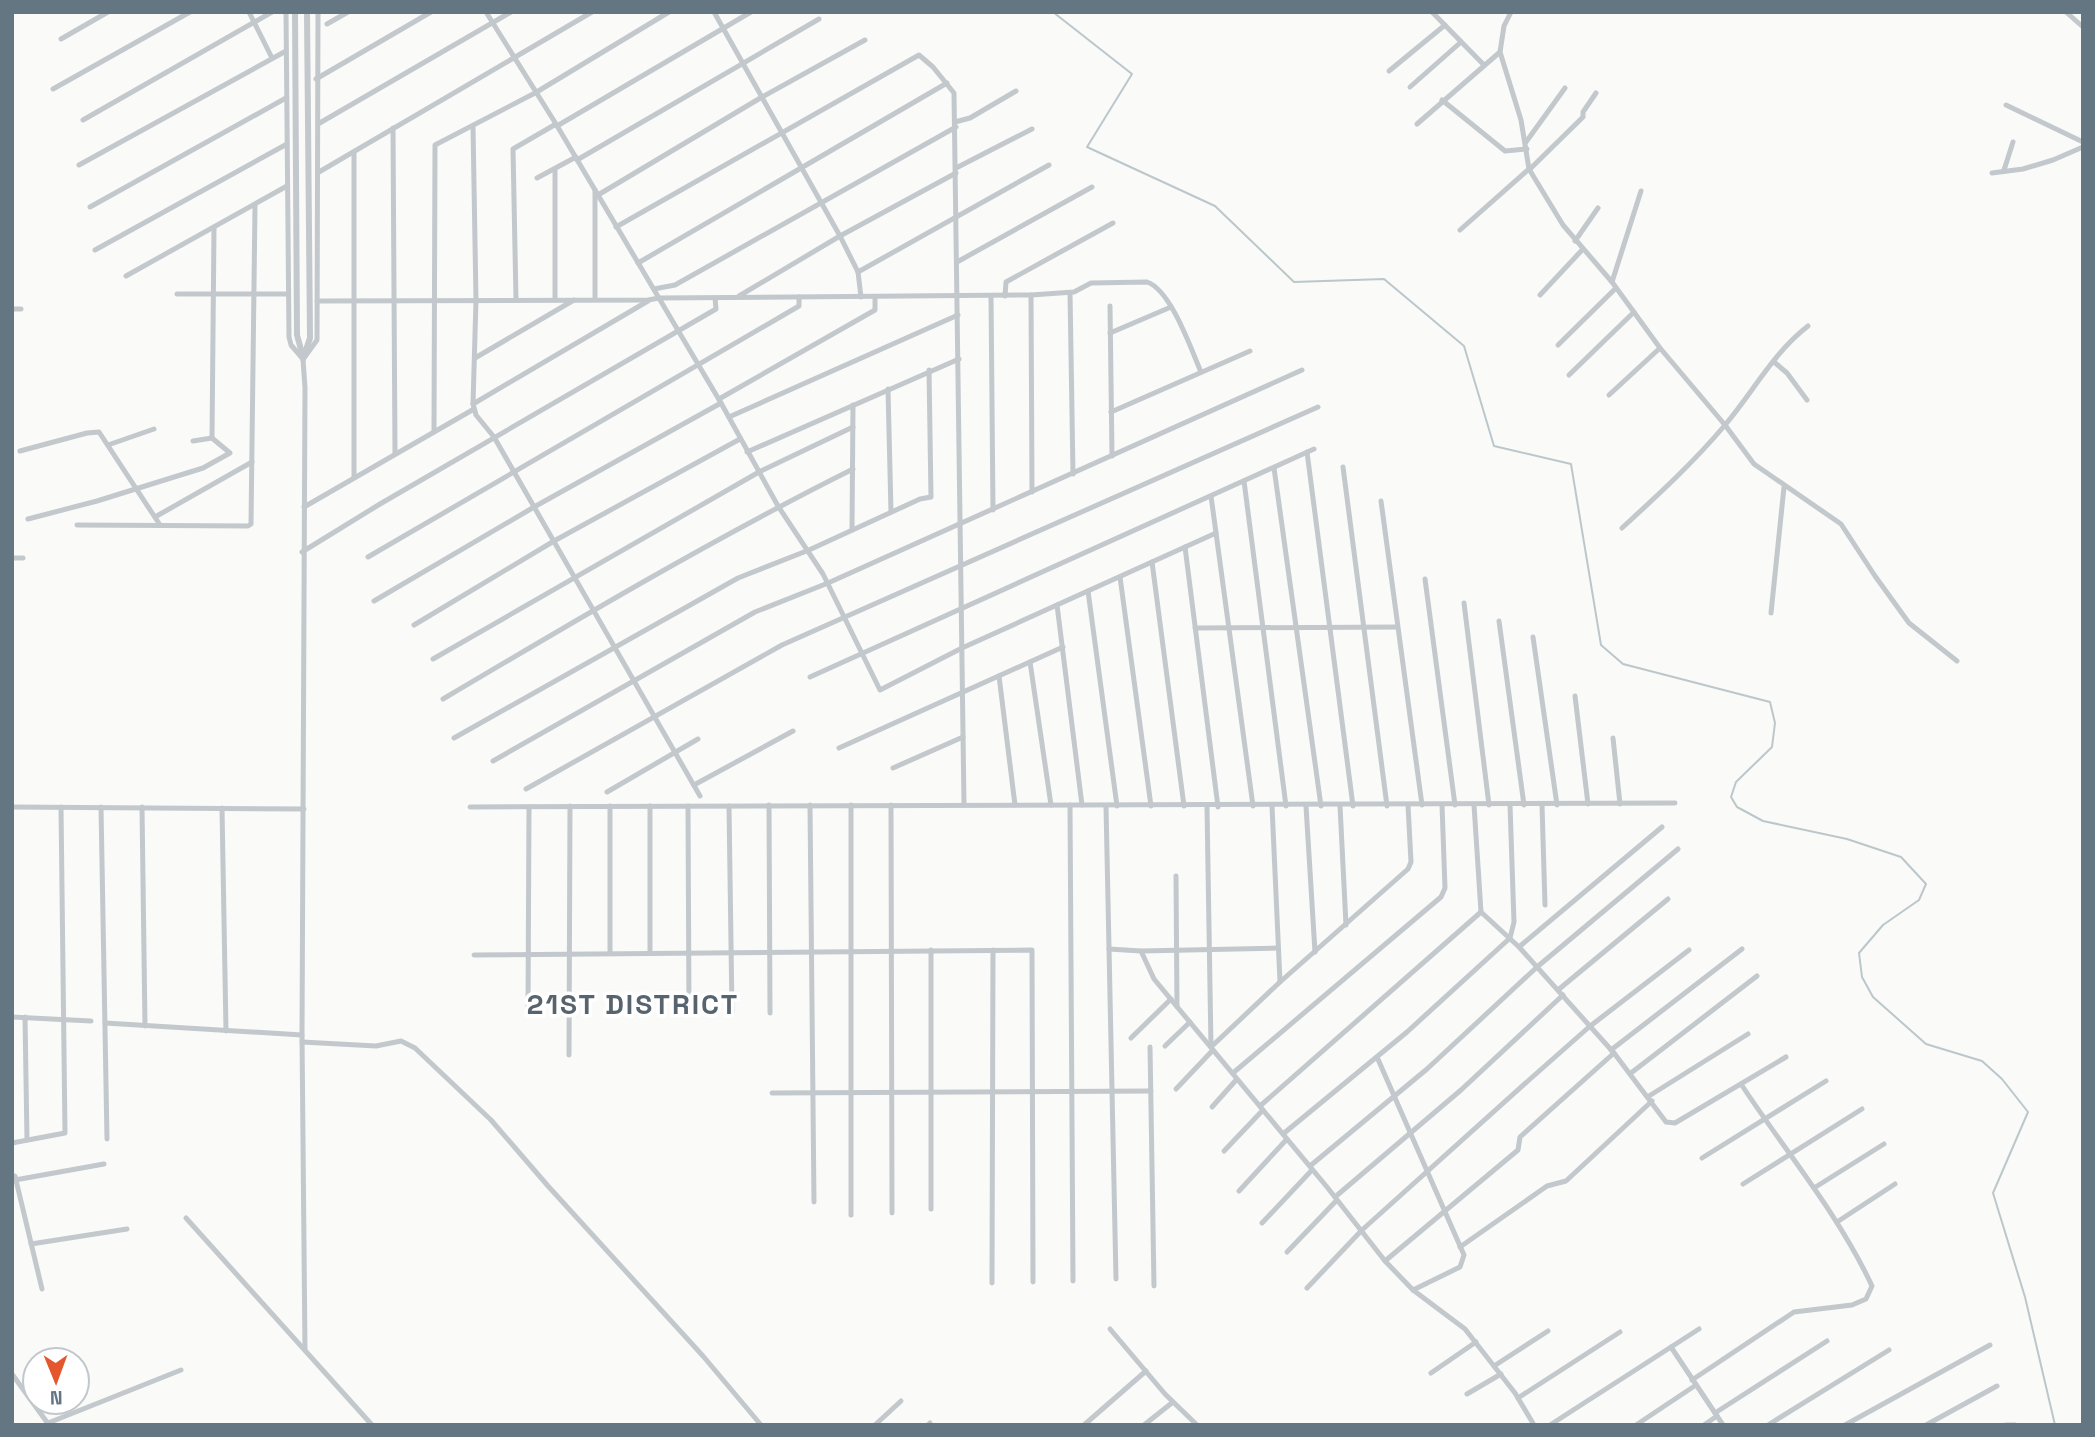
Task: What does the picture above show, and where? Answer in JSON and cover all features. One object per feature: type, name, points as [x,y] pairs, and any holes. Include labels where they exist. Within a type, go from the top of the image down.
[{"type":"street","points":[[61,39],[108,12]]},
{"type":"street","points":[[52,89],[190,12]]},
{"type":"street","points":[[248,12],[272,58]]},
{"type":"street","points":[[83,120],[272,12]]},
{"type":"street","points":[[286,12],[289,341],[303,359]]},
{"type":"street","points":[[295,12],[297,335],[303,359],[302,1039],[305,1350]]},
{"type":"street","points":[[303,359],[310,338],[307,12]]},
{"type":"street","points":[[303,359],[317,340],[318,12]]},
{"type":"street","points":[[327,24],[348,12]]},
{"type":"street","points":[[316,79],[431,12]]},
{"type":"street","points":[[486,12],[654,289],[778,506],[809,550],[880,690],[962,648],[1216,533]]},
{"type":"street","points":[[318,124],[511,12]]},
{"type":"street","points":[[319,172],[592,12]]},
{"type":"street","points":[[434,431],[435,145],[535,93],[669,12]]},
{"type":"street","points":[[714,12],[840,236],[858,272],[861,297]]},
{"type":"street","points":[[516,299],[513,149],[751,12]]},
{"type":"street","points":[[1432,12],[1484,65]]},
{"type":"street","points":[[1511,12],[1504,26],[1500,52],[1527,149],[1529,170],[1575,241],[1614,285],[1660,348],[1754,464],[1841,524],[1909,623],[1957,661]]},
{"type":"street","points":[[2066,12],[2083,27]]},
{"type":"street","points":[[537,178],[744,64],[819,19]]},
{"type":"street","points":[[1389,72],[1445,25]]},
{"type":"street","points":[[596,192],[864,40]]},
{"type":"street","points":[[1410,87],[1461,42]]},
{"type":"street","points":[[79,165],[286,51]]},
{"type":"street","points":[[1417,124],[1500,52]]},
{"type":"street","points":[[616,227],[919,55],[933,67],[954,93],[964,804]]},
{"type":"street","points":[[638,263],[947,83]]},
{"type":"street","points":[[1525,142],[1565,89]]},
{"type":"street","points":[[654,289],[675,285],[1016,91]]},
{"type":"street","points":[[1460,230],[1529,170],[1583,117],[1583,112],[1596,93]]},
{"type":"street","points":[[90,207],[286,98]]},
{"type":"street","points":[[1442,100],[1505,150],[1527,149]]},
{"type":"street","points":[[2006,105],[2083,145]]},
{"type":"street","points":[[473,126],[475,415],[494,437],[700,796]]},
{"type":"street","points":[[393,128],[395,453]]},
{"type":"street","points":[[737,298],[840,236],[1032,129]]},
{"type":"street","points":[[2004,170],[2013,142]]},
{"type":"street","points":[[95,250],[287,144]]},
{"type":"street","points":[[1992,173],[2022,169],[2053,160],[2083,145]]},
{"type":"street","points":[[354,152],[354,477]]},
{"type":"street","points":[[858,272],[1049,165]]},
{"type":"street","points":[[555,169],[555,299]]},
{"type":"street","points":[[126,276],[287,186]]},
{"type":"street","points":[[957,262],[1092,187]]},
{"type":"street","points":[[1558,345],[1614,285],[1640,191]]},
{"type":"street","points":[[595,299],[596,192]]},
{"type":"street","points":[[77,525],[251,524],[256,294],[255,206]]},
{"type":"street","points":[[1575,241],[1598,208]]},
{"type":"street","points":[[1005,296],[1006,282],[1113,223]]},
{"type":"street","points":[[212,439],[214,228]]},
{"type":"street","points":[[1540,295],[1583,249]]},
{"type":"street","points":[[317,301],[1005,296],[1070,293],[1091,283],[1147,282],[1153,284],[1171,307],[1202,372]]},
{"type":"street","points":[[1070,293],[1073,474]]},
{"type":"street","points":[[177,294],[288,294]]},
{"type":"street","points":[[1031,295],[1032,492]]},
{"type":"street","points":[[991,296],[993,510]]},
{"type":"street","points":[[368,557],[799,306],[799,297]]},
{"type":"street","points":[[374,601],[875,310],[874,297]]},
{"type":"street","points":[[302,552],[494,437],[679,332],[716,309],[715,298]]},
{"type":"street","points":[[475,358],[576,299]]},
{"type":"street","points":[[304,508],[648,300]]},
{"type":"street","points":[[1110,306],[1112,456]]},
{"type":"street","points":[[1110,333],[1171,307]]},
{"type":"street","points":[[12,309],[21,309]]},
{"type":"street","points":[[1569,375],[1634,312]]},
{"type":"street","points":[[729,417],[958,315]]},
{"type":"street","points":[[1622,528],[1687,467],[1725,425],[1791,339],[1808,326]]},
{"type":"street","points":[[1609,395],[1660,348]]},
{"type":"street","points":[[1111,412],[1250,351]]},
{"type":"street","points":[[747,452],[959,359]]},
{"type":"street","points":[[1774,362],[1787,373],[1807,400]]},
{"type":"street","points":[[454,738],[738,578],[809,550],[920,499],[931,497],[929,370]]},
{"type":"street","points":[[493,761],[755,612],[828,583],[1302,370]]},
{"type":"street","points":[[888,389],[891,512]]},
{"type":"street","points":[[852,405],[852,530]]},
{"type":"street","points":[[526,789],[782,645],[1318,407]]},
{"type":"street","points":[[433,659],[759,472],[853,427]]},
{"type":"street","points":[[108,445],[154,429]]},
{"type":"street","points":[[20,451],[94,431],[99,432],[160,525]]},
{"type":"street","points":[[28,519],[203,468],[229,455],[228,450],[212,439],[193,441]]},
{"type":"street","points":[[414,625],[554,541],[740,439]]},
{"type":"street","points":[[810,677],[1314,449]]},
{"type":"street","points":[[1307,452],[1353,806]]},
{"type":"street","points":[[155,517],[252,462]]},
{"type":"street","points":[[1343,467],[1387,806]]},
{"type":"street","points":[[1274,468],[1321,806]]},
{"type":"street","points":[[443,699],[778,506],[853,469]]},
{"type":"street","points":[[1244,481],[1286,806]]},
{"type":"street","points":[[1771,613],[1784,487]]},
{"type":"street","points":[[1211,496],[1253,806]]},
{"type":"street","points":[[1381,501],[1422,805]]},
{"type":"street","points":[[1185,547],[1218,807]]},
{"type":"street","points":[[12,558],[23,558]]},
{"type":"street","points":[[1152,562],[1184,806]]},
{"type":"street","points":[[1120,577],[1151,806]]},
{"type":"street","points":[[1425,579],[1455,805]]},
{"type":"street","points":[[1088,591],[1117,806]]},
{"type":"street","points":[[1464,603],[1489,805]]},
{"type":"street","points":[[1057,605],[1082,806]]},
{"type":"street","points":[[1499,621],[1524,805]]},
{"type":"street","points":[[1195,628],[1398,627]]},
{"type":"street","points":[[1533,637],[1557,805]]},
{"type":"street","points":[[839,748],[1063,647]]},
{"type":"street","points":[[1030,662],[1051,805]]},
{"type":"street","points":[[999,676],[1015,805]]},
{"type":"street","points":[[1575,696],[1588,804]]},
{"type":"street","points":[[694,785],[793,731]]},
{"type":"street","points":[[893,768],[963,737]]},
{"type":"street","points":[[1613,738],[1620,804]]},
{"type":"street","points":[[607,792],[698,739]]},
{"type":"street","points":[[470,807],[964,804],[1218,807],[1675,803]]},
{"type":"street","points":[[769,805],[770,1013]]},
{"type":"street","points":[[810,805],[814,1202]]},
{"type":"street","points":[[851,805],[851,1215]]},
{"type":"street","points":[[891,805],[892,1213]]},
{"type":"street","points":[[1070,805],[1073,1281]]},
{"type":"street","points":[[1176,1090],[1212,1048],[1280,982],[1408,869],[1411,862],[1408,805]]},
{"type":"street","points":[[1212,1107],[1235,1076],[1444,893],[1442,805]]},
{"type":"street","points":[[1474,805],[1481,912],[1519,947],[1613,1051],[1666,1122],[1671,1124],[1786,1057]]},
{"type":"street","points":[[1239,1191],[1285,1137],[1510,938],[1514,922],[1510,805]]},
{"type":"street","points":[[1542,805],[1545,905]]},
{"type":"street","points":[[569,1055],[570,806]]},
{"type":"street","points":[[610,806],[610,953]]},
{"type":"street","points":[[650,806],[650,953]]},
{"type":"street","points":[[688,806],[688,1012]]},
{"type":"street","points":[[729,806],[732,1012]]},
{"type":"street","points":[[1106,806],[1116,1279]]},
{"type":"street","points":[[1272,806],[1280,982]]},
{"type":"street","points":[[1306,806],[1315,952]]},
{"type":"street","points":[[1340,806],[1346,925]]},
{"type":"street","points":[[12,807],[304,809]]},
{"type":"street","points":[[12,1143],[65,1133],[61,807]]},
{"type":"street","points":[[101,807],[107,1139]]},
{"type":"street","points":[[142,807],[145,1026]]},
{"type":"street","points":[[528,1012],[529,807]]},
{"type":"street","points":[[1207,807],[1212,1048]]},
{"type":"street","points":[[222,808],[226,1031]]},
{"type":"street","points":[[1519,947],[1662,827]]},
{"type":"street","points":[[1262,1223],[1311,1168],[1427,1069],[1537,967],[1678,849]]},
{"type":"street","points":[[1176,876],[1177,1007]]},
{"type":"street","points":[[1558,990],[1668,899]]},
{"type":"street","points":[[1224,1151],[1261,1108],[1481,912]]},
{"type":"street","points":[[1109,949],[1141,951],[1278,948]]},
{"type":"street","points":[[474,955],[1030,949],[1033,953],[1032,1282]]},
{"type":"street","points":[[1385,1261],[1518,1150],[1520,1137],[1613,1051],[1742,949]]},
{"type":"street","points":[[931,950],[931,1209]]},
{"type":"street","points":[[992,1283],[993,950]]},
{"type":"street","points":[[1307,1287],[1362,1230],[1589,1027],[1689,950]]},
{"type":"street","points":[[1141,951],[1154,979],[1385,1261],[1413,1290],[1465,1329],[1518,1398],[1534,1425]]},
{"type":"street","points":[[1631,1073],[1757,976]]},
{"type":"street","points":[[1287,1252],[1336,1199],[1461,1090],[1563,995]]},
{"type":"street","points":[[1131,1038],[1171,999]]},
{"type":"street","points":[[12,1017],[91,1021]]},
{"type":"street","points":[[25,1017],[27,1140]]},
{"type":"street","points":[[1166,1046],[1190,1022]]},
{"type":"street","points":[[105,1023],[226,1031],[376,1046],[401,1041],[415,1048],[491,1119],[548,1186],[704,1356],[761,1425]]},
{"type":"street","points":[[1460,1247],[1547,1186],[1566,1181],[1651,1099],[1748,1034]]},
{"type":"street","points":[[1150,1047],[1154,1286]]},
{"type":"street","points":[[1377,1057],[1464,1255],[1460,1267],[1413,1290]]},
{"type":"street","points":[[1702,1158],[1826,1081]]},
{"type":"street","points":[[1636,1425],[1794,1312],[1852,1305],[1866,1299],[1872,1286],[1857,1253],[1837,1222],[1741,1084]]},
{"type":"street","points":[[772,1093],[1151,1091]]},
{"type":"street","points":[[1743,1184],[1862,1109]]},
{"type":"street","points":[[1814,1188],[1884,1144]]},
{"type":"street","points":[[42,1289],[14,1177],[104,1164]]},
{"type":"street","points":[[1837,1222],[1895,1184]]},
{"type":"street","points":[[186,1219],[372,1425]]},
{"type":"street","points":[[31,1244],[127,1229]]},
{"type":"street","points":[[1110,1329],[1173,1402],[1197,1425]]},
{"type":"street","points":[[1550,1425],[1699,1329]]},
{"type":"street","points":[[1494,1366],[1548,1331]]},
{"type":"street","points":[[1518,1398],[1620,1332]]},
{"type":"street","points":[[1703,1425],[1827,1341]]},
{"type":"street","points":[[1431,1373],[1476,1342]]},
{"type":"street","points":[[1845,1425],[1990,1345]]},
{"type":"street","points":[[1671,1347],[1723,1425]]},
{"type":"street","points":[[1768,1425],[1889,1350]]},
{"type":"street","points":[[12,1374],[48,1424],[181,1370]]},
{"type":"street","points":[[1084,1425],[1146,1371]]},
{"type":"street","points":[[1467,1394],[1500,1374]]},
{"type":"street","points":[[1926,1425],[1997,1386]]},
{"type":"street","points":[[874,1425],[901,1401]]},
{"type":"street","points":[[1144,1425],[1173,1402]]},
{"type":"street","points":[[2006,1425],[2015,1425]]},
{"type":"waterway","points":[[1053,12],[1132,74],[1087,147],[1215,206],[1294,282],[1384,279],[1464,346],[1494,446],[1571,464],[1601,645],[1623,664],[1770,702],[1775,723],[1772,747],[1736,782],[1731,797],[1737,807],[1763,821],[1847,839],[1901,857],[1926,884],[1919,900],[1883,925],[1859,953],[1862,977],[1873,997],[1926,1044],[1982,1061],[2002,1079],[2028,1112],[1993,1193],[2025,1297],[2055,1425]]},
{"type":"district","name":"21ST DISTRICT","points":[[633,1004]]}]
